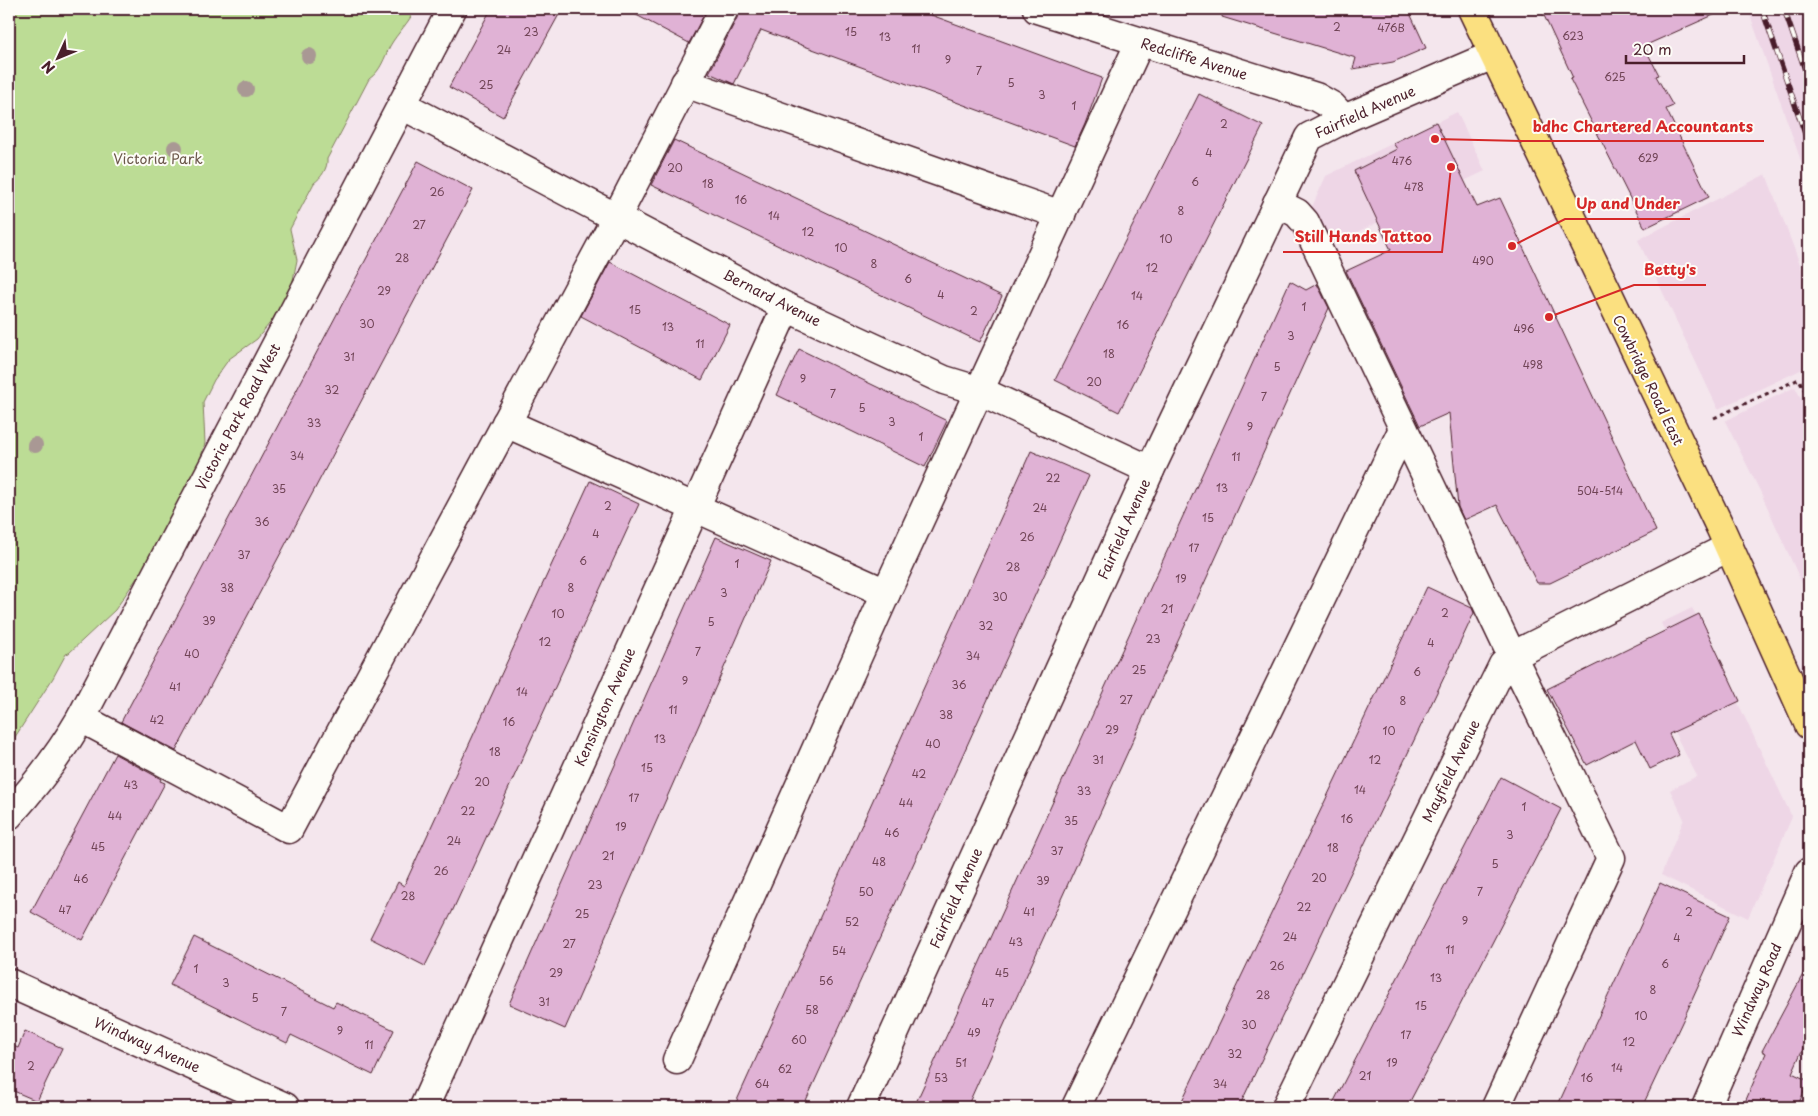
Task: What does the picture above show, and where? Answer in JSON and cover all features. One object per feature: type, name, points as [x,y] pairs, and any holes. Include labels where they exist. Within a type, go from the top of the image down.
[{"type":"main road","name":"Cowbridge Road East","points":[[1472,9],[1729,547],[1809,724]]},
{"type":"street","name":"Victoria Park Road West","points":[[9,816],[38,783],[63,749],[81,718],[452,9]]},
{"type":"street","points":[[81,718],[289,829],[616,218],[724,9]]},
{"type":"street","name":"Redcliffe Avenue","points":[[1037,9],[1316,97],[1332,106],[1344,120]]},
{"type":"street","points":[[678,1060],[886,593],[1140,42]]},
{"type":"street","name":"Fairfield Avenue","points":[[862,1107],[1150,470],[1309,137],[1493,55]]},
{"type":"street","points":[[685,83],[1060,215]]},
{"type":"street","name":"Bernard Avenue","points":[[402,105],[786,307],[944,380],[980,391],[1150,470]]},
{"type":"street","points":[[1277,203],[1297,213],[1305,222],[1610,858],[1496,1107]]},
{"type":"street","name":"Kensington Avenue","points":[[424,1107],[786,307]]},
{"type":"street","points":[[506,423],[886,593]]},
{"type":"street","points":[[1076,1107],[1403,429]]},
{"type":"street","name":"Mayfield Avenue","points":[[1286,1107],[1503,665],[1512,656],[1729,547]]},
{"type":"street","name":"Windway Road","points":[[1706,1107],[1809,872]]},
{"type":"street","name":"Windway Avenue","points":[[9,983],[285,1107]]},
{"type":"path","points":[[1714,418],[1799,379],[1807,395],[1809,395]]},
{"type":"shaded area","points":[[1748,9],[1799,9],[1809,39],[1809,184]]},
{"type":"shaded area","points":[[1457,112],[1485,171],[1328,246],[1311,209],[1326,176]]},
{"type":"shaded area","points":[[1766,174],[1809,288],[1809,366],[1718,409],[1638,240]]},
{"type":"shaded area","points":[[1795,387],[1804,404],[1809,402],[1809,599],[1760,491],[1725,421]]},
{"type":"shaded area","points":[[1692,608],[1696,615],[1699,614],[1740,701],[1738,703],[1792,817],[1748,918],[1661,875],[1684,819],[1670,790],[1697,776],[1671,726],[1702,709],[1661,623]]},
{"type":"green space","name":"Victoria Park","points":[[9,9],[415,9],[410,19],[396,36],[379,68],[369,79],[327,159],[324,173],[314,183],[290,229],[297,260],[292,285],[273,319],[257,339],[229,359],[214,380],[203,402],[205,443],[195,477],[145,566],[115,610],[66,654],[15,737],[12,761],[9,764]]},
{"type":"building","points":[[491,9],[562,9],[503,117],[449,87]]},
{"type":"building","points":[[625,9],[707,9],[689,43]]},
{"type":"building","points":[[740,9],[915,9],[1102,78],[1075,146],[761,30],[734,84],[709,73]]},
{"type":"building","points":[[1223,9],[1408,9],[1426,48],[1393,62],[1353,69],[1356,58],[1222,17]]},
{"type":"building","points":[[1541,9],[1727,9],[1644,46],[1659,75],[1656,76],[1673,106],[1666,109],[1709,197],[1645,228],[1570,79],[1573,78]]},
{"type":"building","points":[[1199,94],[1263,126],[1119,412],[1055,380]]},
{"type":"building","points":[[1436,122],[1477,207],[1500,198],[1656,531],[1550,583],[1537,583],[1497,505],[1464,520],[1458,507],[1449,413],[1420,426],[1346,271],[1391,250],[1354,171],[1397,149],[1393,143]]},
{"type":"building","points":[[674,140],[1002,296],[980,342],[651,185]]},
{"type":"building","points":[[418,161],[473,190],[176,751],[121,722]]},
{"type":"building","points":[[610,262],[730,325],[702,380],[581,316]]},
{"type":"building","points":[[1290,281],[1306,290],[1317,284],[1329,308],[967,1107],[914,1107]]},
{"type":"building","points":[[799,349],[947,421],[925,467],[777,395]]},
{"type":"building","points":[[1031,451],[1089,476],[803,1107],[734,1107]]},
{"type":"building","points":[[590,481],[639,504],[452,912],[425,966],[370,938],[398,882],[404,886]]},
{"type":"building","points":[[716,537],[771,561],[565,1029],[509,1004]]},
{"type":"building","points":[[1427,587],[1472,608],[1474,613],[1448,669],[1239,1107],[1179,1107]]},
{"type":"building","points":[[1699,614],[1740,701],[1669,734],[1679,755],[1650,769],[1636,740],[1587,765],[1547,689]]},
{"type":"building","points":[[115,754],[165,783],[82,940],[31,912]]},
{"type":"building","points":[[1501,777],[1561,809],[1436,1052],[1407,1107],[1331,1107]]},
{"type":"building","points":[[1660,883],[1730,916],[1683,1020],[1642,1107],[1557,1107]]},
{"type":"building","points":[[194,937],[333,1007],[336,1002],[394,1030],[373,1075],[291,1035],[287,1043],[170,985]]},
{"type":"building","points":[[1809,963],[1809,1035],[1792,1073],[1809,1081],[1797,1107],[1743,1107],[1766,1053],[1762,1051]]},
{"type":"building","points":[[25,1031],[62,1048],[37,1101],[9,1089],[9,1044],[18,1048]]},
{"type":"railway","points":[[1762,9],[1809,145]]},
{"type":"railway","points":[[1784,9],[1809,81]]},
{"type":"place","name":"bdhc Chartered Accountants","points":[[1435,139]]},
{"type":"place","name":"Still Hands Tattoo","points":[[1451,167]]},
{"type":"place","name":"Up and Under","points":[[1512,246]]},
{"type":"place","name":"Betty's","points":[[1549,317]]}]
